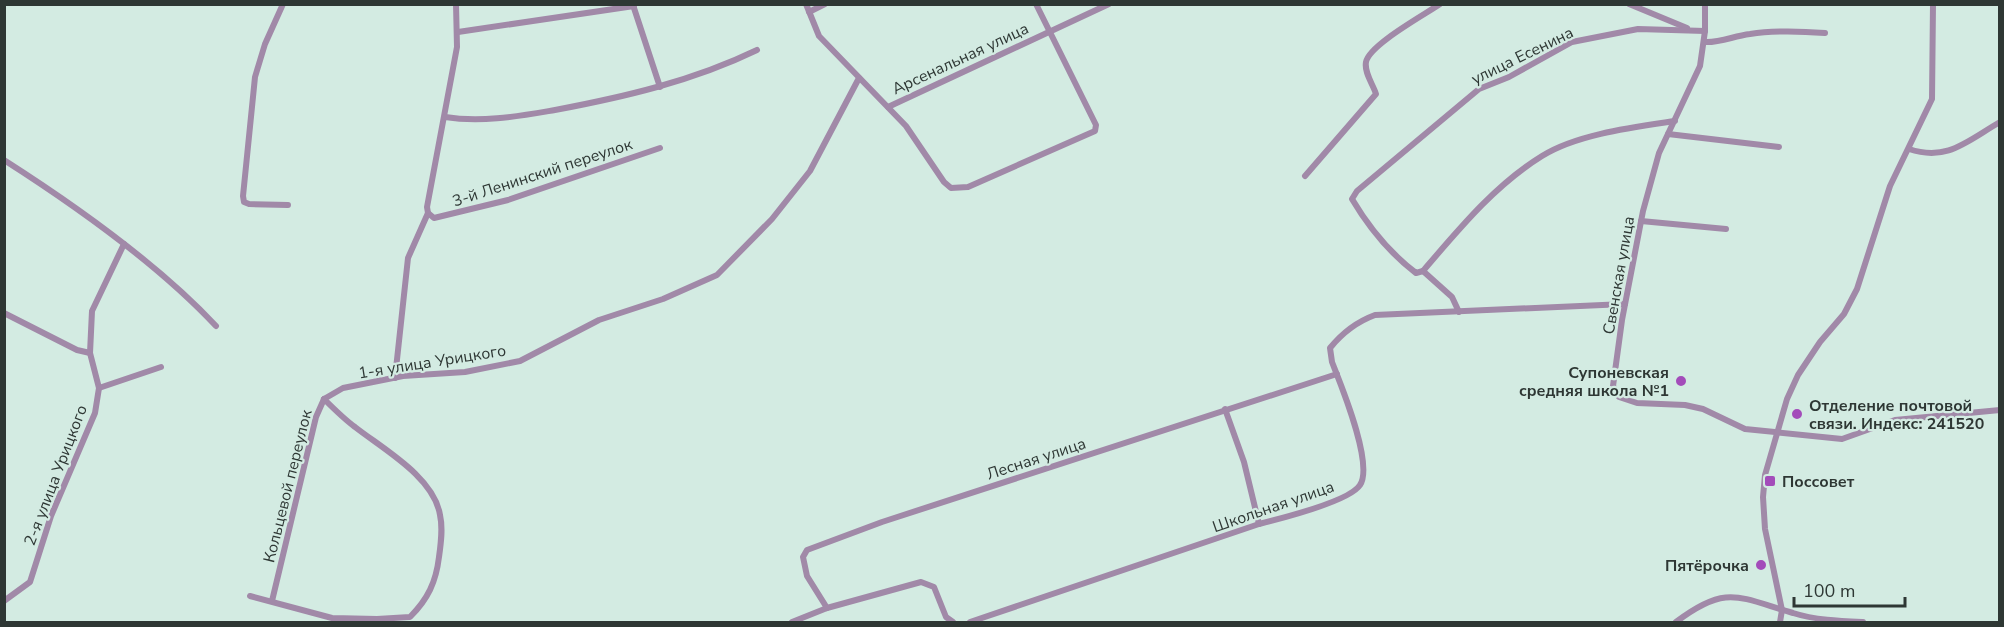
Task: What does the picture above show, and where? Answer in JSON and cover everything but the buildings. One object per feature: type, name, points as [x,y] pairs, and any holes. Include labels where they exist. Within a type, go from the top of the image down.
[{"type":"street","points":[[283,4],[265,44],[255,77],[243,196],[244,202],[249,204],[288,205]]},
{"type":"street","name":"3-й Ленинский переулок","points":[[456,4],[458,32],[428,213],[434,218],[508,200],[660,148]]},
{"type":"street","points":[[825,4],[807,8],[819,36],[906,126],[944,182],[951,188],[968,187],[1095,130],[1096,125],[1036,4]]},
{"type":"street","name":"Арсенальная улица","points":[[888,106],[1109,4]]},
{"type":"street","points":[[1305,176],[1376,94],[1366,70],[1366,60],[1374,48],[1440,4]]},
{"type":"street","points":[[1629,4],[1690,29]]},
{"type":"street","name":"Свенская улица","points":[[1706,4],[1706,31],[1697,77],[1659,153],[1641,221],[1625,304],[1613,386],[1618,397],[1637,403],[1685,405],[1703,409],[1745,429],[1775,434]]},
{"type":"street","points":[[1780,622],[1782,609],[1765,529],[1762,497],[1764,475],[1787,399],[1798,375],[1820,342],[1844,314],[1857,289],[1890,186],[1932,99],[1932,4]]},
{"type":"street","points":[[458,32],[634,5],[660,87]]},
{"type":"street","name":"улица Есенина","points":[[1423,271],[1416,273],[1404,264],[1352,199],[1357,191],[1479,88],[1509,77],[1572,42],[1638,29],[1706,31]]},
{"type":"street","points":[[1704,42],[1719,43],[1752,33],[1790,31],[1825,33]]},
{"type":"street","points":[[445,117],[466,119],[510,117],[660,87],[710,71],[757,50]]},
{"type":"street","name":"1-я улица Урицкого","points":[[324,399],[343,388],[394,378],[465,372],[520,361],[599,320],[663,299],[717,274],[772,219],[810,171],[859,78]]},
{"type":"street","points":[[1459,312],[1452,297],[1423,271],[1466,220],[1510,179],[1543,155],[1576,142],[1636,127],[1675,121]]},
{"type":"street","points":[[1909,149],[1926,155],[1944,154],[2000,122]]},
{"type":"street","points":[[1668,134],[1779,147]]},
{"type":"street","points":[[4,160],[124,244],[195,304],[216,326]]},
{"type":"street","points":[[394,378],[408,258],[428,213]]},
{"type":"street","points":[[1641,221],[1726,229]]},
{"type":"street","name":"2-я улица Урицкого","points":[[4,601],[30,582],[54,507],[95,413],[99,388],[90,353],[92,311],[124,244]]},
{"type":"street","name":"Школьная улица","points":[[970,622],[1259,524],[1291,516],[1352,493],[1361,485],[1364,475],[1363,458],[1330,348],[1340,336],[1358,322],[1375,315],[1625,304]]},
{"type":"street","points":[[4,313],[77,350],[90,353]]},
{"type":"street","points":[[99,388],[161,367]]},
{"type":"street","name":"Лесная улица","points":[[827,608],[807,576],[802,557],[807,550],[882,522],[1337,374]]},
{"type":"street","name":"Кольцевой переулок","points":[[250,596],[332,618],[377,620],[410,617],[425,602],[437,576],[441,541],[440,513],[426,486],[393,454],[353,427],[324,399],[316,417],[272,601]]},
{"type":"street","points":[[1225,409],[1244,462],[1259,524]]},
{"type":"street","points":[[1775,434],[1842,439],[1895,420],[2000,410]]},
{"type":"street","points":[[792,622],[827,608],[921,582],[934,587],[946,617],[953,622]]},
{"type":"street","points":[[1676,622],[1694,608],[1719,597],[1749,599],[1794,614],[1863,622]]},
{"type":"place","name":"Супоневская средняя школа №1","points":[[1681,381]]},
{"type":"place","name":"Отделение почтовой связи. Индекс: 241520","points":[[1797,414]]},
{"type":"place","name":"Поссовет","points":[[1770,481]]},
{"type":"place","name":"Пятёрочка","points":[[1761,565]]}]
